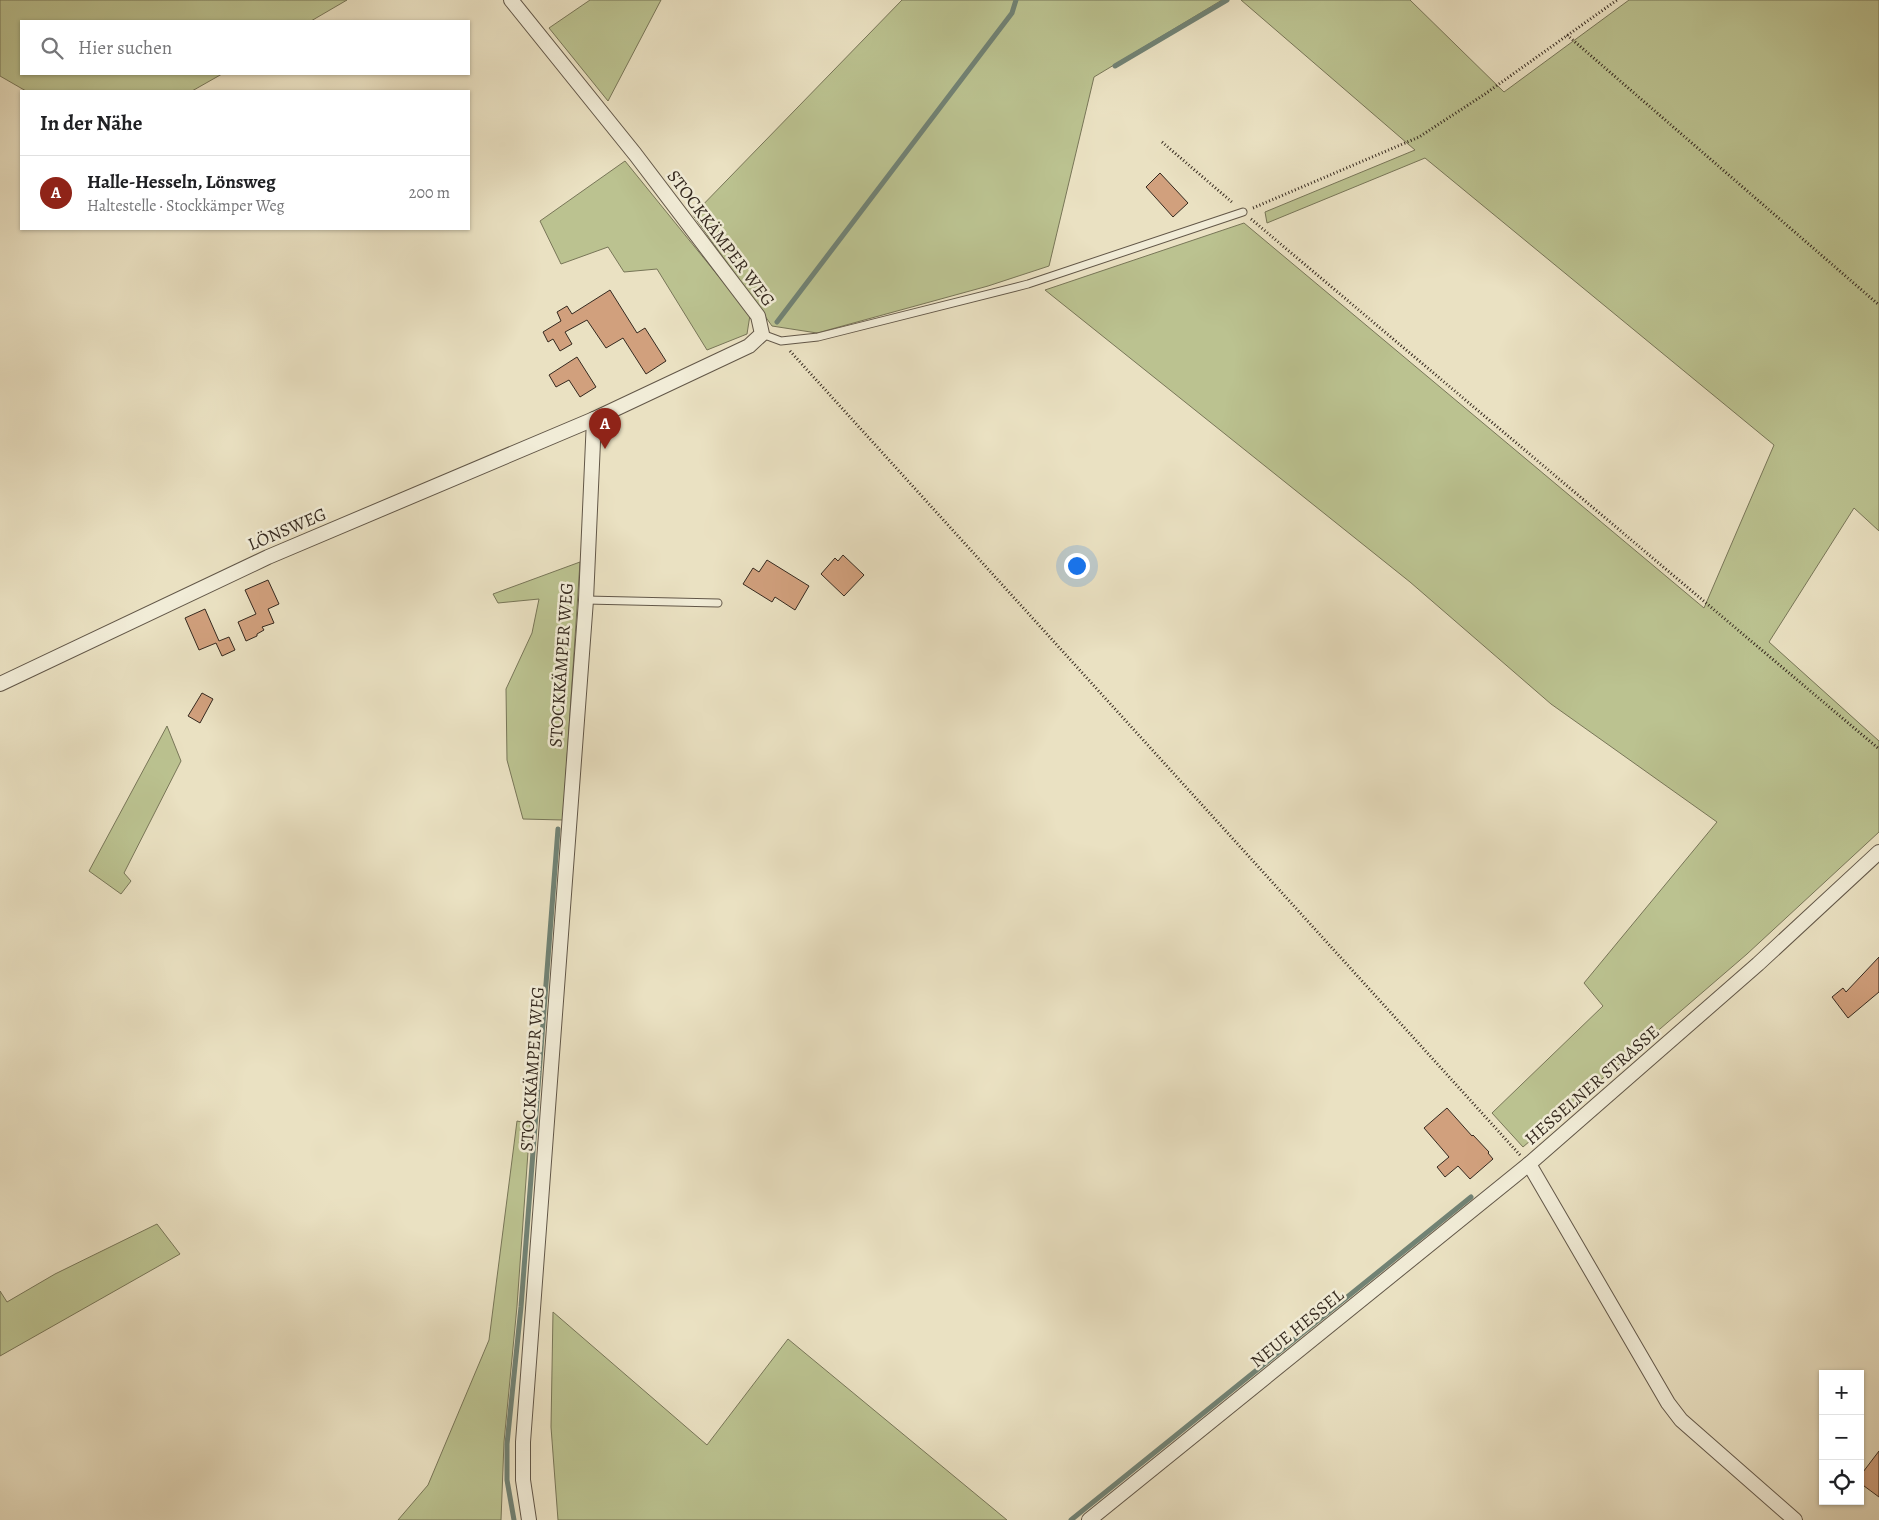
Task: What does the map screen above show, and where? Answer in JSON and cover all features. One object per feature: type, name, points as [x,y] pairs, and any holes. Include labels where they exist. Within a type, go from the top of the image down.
[{"type":"street","name":"STOCKKÄMPER WEG","points":[[511,0],[635,154],[758,316],[762,334],[749,346],[594,419],[586,600],[523,1442],[523,1480],[529,1520]]},
{"type":"street","name":"LÖNSWEG","points":[[0,684],[268,557],[594,419]]},
{"type":"street","name":"HESSELNER STRASSE","points":[[1795,1520],[1681,1420],[1668,1403],[1529,1164],[1758,964],[1879,852]]},
{"type":"street","name":"NEUE HESSEL","points":[[1089,1520],[1529,1164]]},
{"type":"lane","points":[[762,334],[781,341],[818,337],[1028,284],[1243,212]]},
{"type":"lane","points":[[586,600],[718,603]]},
{"type":"path","points":[[1243,212],[1419,137],[1616,0]]},
{"type":"path","points":[[1568,35],[1879,305]]},
{"type":"path","points":[[1162,142],[1879,749]]},
{"type":"path","points":[[781,341],[1529,1164]]},
{"type":"green space","points":[[0,0],[347,0],[313,20],[20,20],[20,75],[220,75],[194,90],[24,90],[0,76]]},
{"type":"green space","points":[[590,0],[661,0],[608,101],[549,28]]},
{"type":"green space","points":[[902,0],[1222,0],[1094,77],[1049,266],[988,286],[817,333],[772,326],[693,215]]},
{"type":"green space","points":[[1241,0],[1410,0],[1504,92],[1629,0],[1879,0],[1879,531],[1854,508],[1769,642],[1879,741],[1879,832],[1747,954],[1523,1147],[1492,1113],[1603,1006],[1584,983],[1717,822],[1551,704],[1410,582],[1045,290],[1244,223],[1704,608],[1774,445],[1425,158],[1267,223],[1265,212],[1415,150]]},
{"type":"green space","points":[[625,161],[750,315],[747,334],[707,350],[657,269],[624,272],[608,247],[561,264],[540,221]]},
{"type":"green space","points":[[580,562],[563,820],[523,819],[507,760],[506,689],[532,633],[539,599],[498,603],[493,594]]},
{"type":"green space","points":[[167,726],[181,761],[124,873],[131,881],[121,894],[89,871]]},
{"type":"green space","points":[[517,1121],[530,1124],[517,1306],[504,1442],[501,1520],[398,1520],[428,1485],[489,1340]]},
{"type":"green space","points":[[157,1224],[180,1254],[0,1356],[0,1291],[7,1302],[55,1274]]},
{"type":"green space","points":[[553,1312],[707,1445],[788,1339],[1007,1520],[558,1520],[551,1427]]},
{"type":"building","points":[[1160,173],[1188,203],[1173,217],[1146,187]]},
{"type":"building","points":[[610,290],[637,333],[645,328],[666,361],[646,374],[623,338],[606,348],[587,320],[565,332],[572,344],[560,351],[553,339],[548,342],[543,332],[561,321],[557,312],[567,306],[572,314]]},
{"type":"building","points":[[577,357],[596,387],[580,397],[569,380],[556,387],[549,375]]},
{"type":"building","points":[[843,555],[864,575],[844,596],[821,574],[835,558],[838,561]]},
{"type":"building","points":[[767,560],[809,586],[795,610],[775,597],[772,602],[743,584],[753,568],[759,572]]},
{"type":"building","points":[[268,580],[279,604],[268,609],[274,623],[262,627],[264,630],[246,641],[238,622],[256,614],[245,590]]},
{"type":"building","points":[[205,609],[219,641],[229,637],[235,650],[222,656],[216,643],[199,650],[185,618]]},
{"type":"building","points":[[202,693],[213,699],[200,723],[188,716]]},
{"type":"building","points":[[1879,957],[1879,992],[1848,1018],[1832,997],[1843,988],[1846,992]]},
{"type":"building","points":[[1447,1108],[1489,1152],[1493,1159],[1470,1179],[1458,1166],[1445,1177],[1437,1167],[1449,1157],[1424,1128]]},
{"type":"building","points":[[1879,1451],[1879,1497],[1864,1486],[1864,1471]]},
{"type":"waterway","points":[[777,322],[1012,13],[1016,0]]},
{"type":"waterway","points":[[1115,66],[1227,0]]},
{"type":"waterway","points":[[514,1520],[507,1480],[507,1444],[521,1307],[558,829]]},
{"type":"waterway","points":[[1071,1520],[1471,1197]]},
{"type":"place","name":"Halle-Hesseln, Lönsweg","points":[[605,449]]}]
